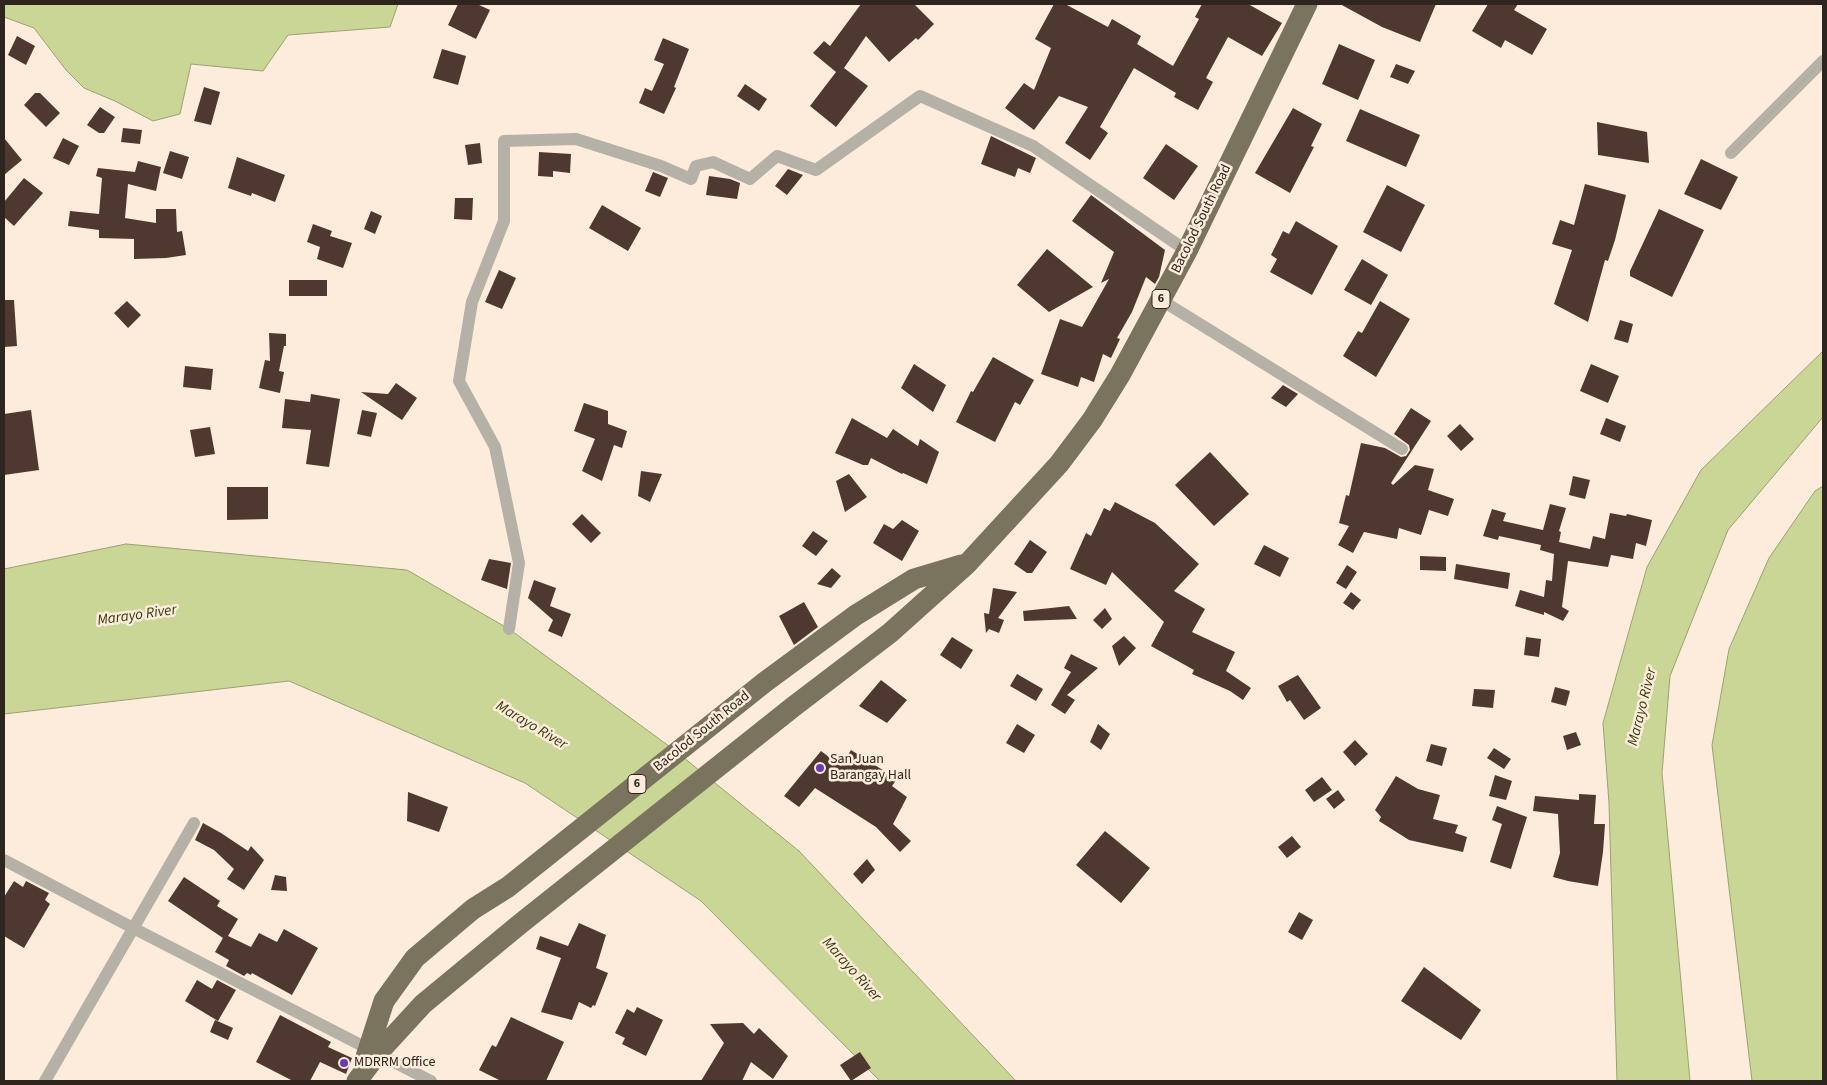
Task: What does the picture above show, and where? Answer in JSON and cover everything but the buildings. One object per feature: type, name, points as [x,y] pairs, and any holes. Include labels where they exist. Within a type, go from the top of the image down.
[{"type":"highway","name":"Bacolod South Road","points":[[373,1050],[423,1004],[520,924],[890,633],[967,564],[1059,464],[1092,420],[1120,375],[1161,300],[1187,251],[1307,4]]},
{"type":"highway","name":"Bacolod South Road","points":[[373,1050],[384,1001],[415,958],[472,909],[508,887],[765,682],[856,615],[914,579],[967,564]]},
{"type":"highway","name":"6","points":[[358,1078],[373,1050]]},
{"type":"street","points":[[1731,153],[1823,61]]},
{"type":"street","points":[[509,629],[519,563],[495,447],[459,381],[472,302],[504,221],[504,141],[576,139],[661,166],[691,179],[696,166],[713,162],[750,179],[777,156],[816,170],[920,96],[1033,146],[1187,251]]},
{"type":"street","points":[[1161,300],[1402,449]]},
{"type":"street","points":[[45,1081],[194,823]]},
{"type":"street","points":[[4,860],[432,1081]]},
{"type":"water","points":[[4,4],[398,4],[390,27],[288,35],[263,71],[191,64],[180,114],[153,121],[115,101],[84,88],[66,70],[34,28],[4,17]]},
{"type":"water","name":"Marayo River","points":[[1823,351],[1823,417],[1728,530],[1670,676],[1662,773],[1690,1081],[1617,1081],[1609,803],[1603,723],[1647,567],[1701,470]]},
{"type":"water","points":[[1823,486],[1823,1081],[1752,1081],[1712,745],[1729,649],[1769,558],[1815,491]]},
{"type":"water","name":"Marayo River","points":[[126,544],[407,570],[509,629],[673,749],[799,851],[1016,1081],[880,1081],[701,901],[525,783],[289,681],[4,714],[4,569]]},
{"type":"place","name":"San Juan Barangay Hall","points":[[820,768]]},
{"type":"place","name":"MDRRM Office","points":[[344,1063]]}]
